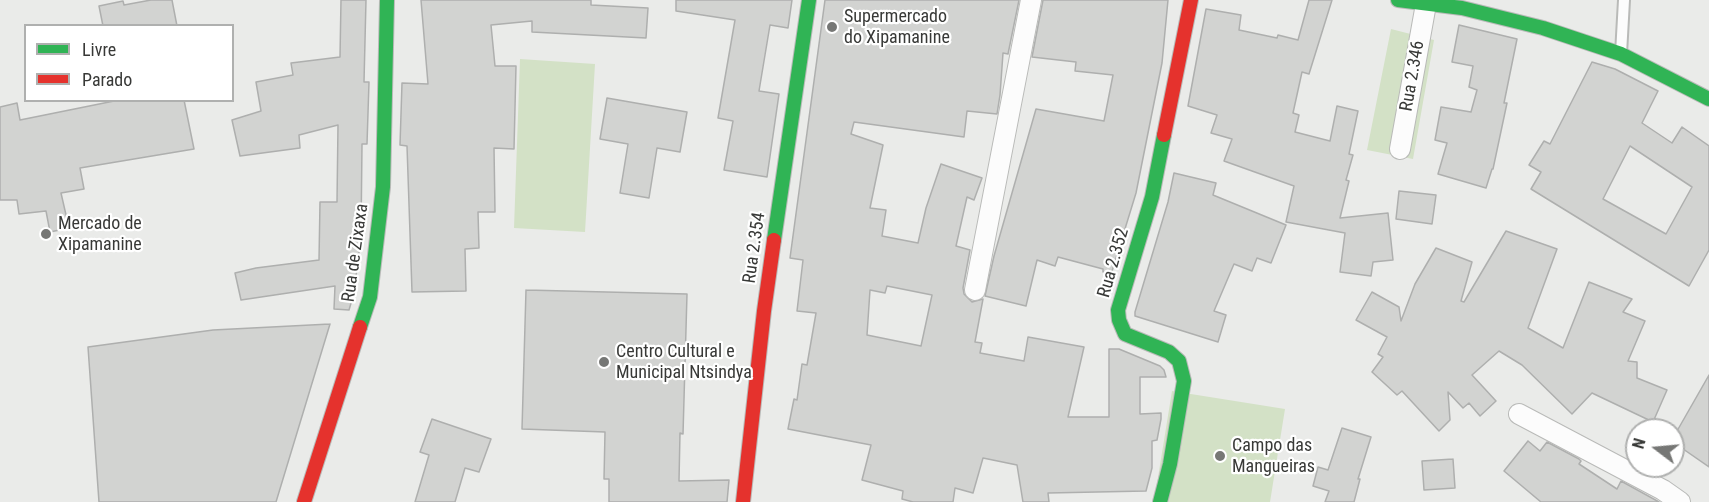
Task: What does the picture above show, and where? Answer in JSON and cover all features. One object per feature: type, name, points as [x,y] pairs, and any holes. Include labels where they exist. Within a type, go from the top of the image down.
[{"type":"street","name":"Rua de Zixaxa","points":[[304,502],[370,297],[383,187],[387,0]]},
{"type":"street","name":"Rua 2.354","points":[[743,502],[764,311],[809,0]]},
{"type":"street","points":[[975,290],[1030,0]]},
{"type":"street","name":"Rua 2.352","points":[[1160,502],[1170,464],[1184,381],[1179,361],[1169,352],[1125,334],[1119,320],[1118,310],[1152,197],[1191,0]]},
{"type":"street","points":[[1398,0],[1462,8],[1543,28],[1622,54],[1709,99]]},
{"type":"street","name":"Rua 2.346","points":[[1400,149],[1426,4]]},
{"type":"street","points":[[1519,414],[1663,489],[1680,502]]},
{"type":"lane","points":[[1622,54],[1624,0]]},
{"type":"green space","points":[[1391,29],[1434,40],[1413,159],[1367,150]]},
{"type":"green space","points":[[520,59],[595,64],[585,232],[514,228]]},
{"type":"green space","name":"Campo das Mangueiras","points":[[1172,391],[1285,409],[1270,502],[1154,502]]},
{"type":"building","points":[[151,0],[172,0],[177,24],[103,24],[99,6],[123,1],[124,5]]},
{"type":"building","points":[[341,0],[366,0],[364,82],[369,82],[367,144],[362,144],[361,236],[354,293],[349,310],[334,309],[335,286],[241,300],[235,273],[319,260],[320,202],[337,202],[338,125],[299,135],[300,148],[240,156],[232,120],[261,111],[256,82],[293,75],[291,63],[340,57]]},
{"type":"building","points":[[421,0],[591,0],[591,5],[648,8],[646,38],[532,32],[532,21],[491,25],[495,66],[516,66],[514,149],[494,148],[495,212],[478,212],[479,248],[465,249],[466,291],[412,292],[407,146],[400,145],[402,83],[428,84]]},
{"type":"building","points":[[676,0],[792,0],[788,28],[770,25],[759,91],[779,94],[767,177],[724,170],[733,121],[718,118],[735,20],[676,11]]},
{"type":"building","points":[[825,0],[1019,0],[1008,54],[1003,53],[997,114],[967,111],[964,137],[854,122],[851,134],[883,145],[870,208],[886,210],[882,236],[918,243],[926,208],[941,164],[982,178],[974,200],[967,197],[956,246],[970,250],[963,288],[964,294],[972,302],[983,299],[975,342],[982,343],[980,353],[1024,361],[1028,337],[1084,347],[1068,417],[1109,417],[1109,349],[1119,349],[1160,366],[1166,377],[1140,377],[1140,414],[1161,413],[1157,440],[1152,441],[1152,468],[1146,491],[1048,493],[1049,502],[1023,502],[1017,465],[983,458],[973,493],[955,488],[953,502],[913,502],[902,499],[903,491],[862,480],[871,445],[788,429],[794,399],[797,400],[802,364],[807,365],[816,313],[797,311],[803,260],[790,258]],"holes":[[[887,286],[932,295],[921,346],[867,335],[870,290],[885,293]]]},
{"type":"building","points":[[1043,0],[1168,0],[1162,63],[1136,193],[1109,281],[1109,272],[1103,272],[1103,269],[1058,257],[1055,266],[1037,260],[1026,306],[985,296],[994,256],[1036,109],[1104,121],[1113,75],[1075,71],[1076,62],[1032,57]]},
{"type":"building","points":[[1309,0],[1332,0],[1309,74],[1302,72],[1293,113],[1299,115],[1295,132],[1330,141],[1337,106],[1358,111],[1349,154],[1353,155],[1346,180],[1349,181],[1340,218],[1388,213],[1393,260],[1373,262],[1371,276],[1340,272],[1345,233],[1286,222],[1294,186],[1224,161],[1232,139],[1211,133],[1217,115],[1188,106],[1206,9],[1241,15],[1239,30],[1298,40]]},
{"type":"building","points":[[1459,25],[1517,39],[1504,103],[1507,103],[1493,169],[1486,188],[1438,174],[1447,143],[1435,140],[1441,107],[1471,112],[1477,90],[1469,87],[1473,66],[1452,62]]},
{"type":"building","points":[[1592,62],[1615,69],[1658,91],[1642,123],[1672,143],[1682,127],[1709,146],[1709,250],[1689,286],[1531,189],[1541,172],[1529,165],[1544,141],[1550,144]],"holes":[[[1630,146],[1692,187],[1666,234],[1603,199]]]},
{"type":"building","points":[[607,98],[687,112],[680,152],[657,148],[649,198],[620,193],[628,144],[600,139]]},
{"type":"building","points":[[109,102],[184,102],[194,149],[80,168],[84,189],[61,193],[69,228],[50,232],[46,211],[19,214],[17,200],[0,200],[0,107],[17,103],[20,120]]},
{"type":"building","points":[[1174,173],[1216,183],[1213,195],[1286,225],[1271,263],[1257,258],[1252,271],[1234,264],[1214,311],[1226,315],[1218,342],[1135,316],[1168,202]]},
{"type":"building","points":[[1399,191],[1436,195],[1432,224],[1396,219]]},
{"type":"building","points":[[1506,231],[1557,249],[1528,328],[1563,348],[1589,282],[1632,299],[1623,312],[1645,321],[1628,361],[1637,362],[1637,378],[1667,390],[1655,418],[1645,418],[1592,393],[1572,414],[1522,365],[1499,351],[1472,375],[1496,401],[1480,416],[1469,403],[1463,408],[1448,392],[1450,420],[1439,431],[1402,391],[1397,395],[1372,372],[1383,357],[1378,354],[1387,337],[1356,320],[1372,292],[1399,307],[1401,321],[1415,284],[1436,248],[1472,262],[1461,301],[1464,302]]},
{"type":"building","name":"Centro Cultural e Municipal Ntsindya","points":[[526,290],[687,294],[683,434],[680,433],[679,481],[729,480],[727,502],[609,502],[609,479],[604,479],[605,432],[522,429]]},
{"type":"building","points":[[330,324],[276,502],[99,502],[88,347],[213,330]]},
{"type":"building","points":[[1709,375],[1709,467],[1685,450],[1684,418]]},
{"type":"building","points":[[432,419],[491,439],[479,472],[465,468],[455,502],[415,502],[429,455],[420,452]]},
{"type":"building","points":[[1342,428],[1371,437],[1358,479],[1360,479],[1354,502],[1325,502],[1329,491],[1313,486],[1318,467],[1328,470]]},
{"type":"building","points":[[1528,441],[1540,451],[1547,442],[1579,459],[1581,461],[1579,464],[1617,489],[1621,481],[1659,502],[1541,502],[1504,471]]},
{"type":"building","points":[[1453,459],[1455,488],[1424,490],[1422,461]]},
{"type":"traffic: fast","points":[[360,327],[370,297],[383,187],[387,0]]},
{"type":"traffic: fast","points":[[774,240],[809,0]]},
{"type":"traffic: fast","points":[[1398,0],[1462,8],[1543,28],[1621,54],[1709,99]]},
{"type":"traffic: fast","points":[[1160,502],[1170,464],[1184,381],[1179,361],[1169,352],[1125,334],[1119,320],[1118,310],[1152,197],[1164,135]]},
{"type":"traffic: jam","points":[[1164,135],[1191,0]]},
{"type":"traffic: jam","points":[[743,502],[774,240]]},
{"type":"traffic: jam","points":[[304,502],[360,327]]},
{"type":"place","name":"Supermercado do Xipamanine","points":[[832,27]]},
{"type":"place","name":"Mercado de Xipamanine","points":[[46,234]]},
{"type":"place","name":"Centro Cultural e Municipal Ntsindya","points":[[604,362]]},
{"type":"place","name":"Campo das Mangueiras","points":[[1220,456]]}]
